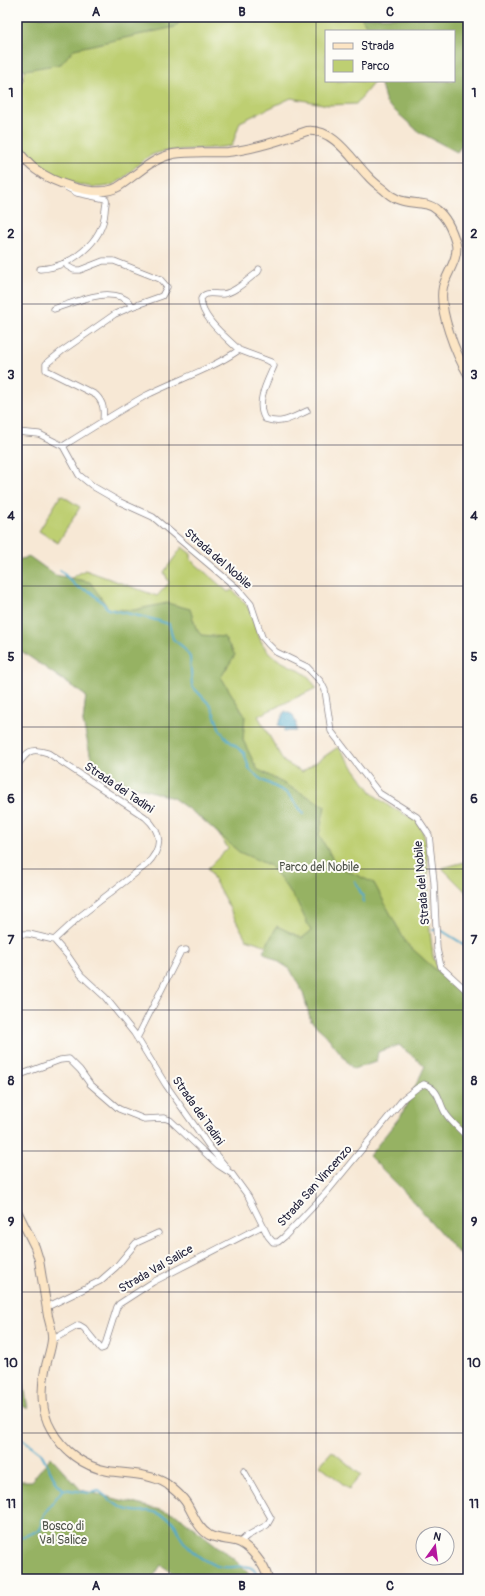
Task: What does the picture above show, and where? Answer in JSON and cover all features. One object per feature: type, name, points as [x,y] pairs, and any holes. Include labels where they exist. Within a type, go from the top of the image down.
[{"type":"street","points":[[59,182],[83,189],[106,191],[118,187],[149,164],[163,157],[181,153],[237,150],[275,142],[307,131],[324,134],[345,150],[368,176],[388,194],[398,200],[431,206],[437,209],[444,217],[451,231],[457,250],[443,287],[442,302],[454,347],[468,374]]},
{"type":"street","points":[[17,149],[34,169],[59,182],[69,190],[107,200],[104,221],[94,240],[84,250],[59,266],[40,269]]},
{"type":"street","points":[[66,262],[67,266],[74,270],[80,270],[103,261],[118,262],[160,279],[167,287],[162,296],[115,314],[46,364],[46,370],[96,395],[104,408],[103,421]]},
{"type":"street","points":[[259,269],[258,272],[231,291],[222,294],[203,294],[200,299],[202,307],[209,319],[239,350],[271,362],[274,366],[264,389],[261,408],[265,419],[284,422],[307,411]]},
{"type":"street","points":[[54,309],[90,297],[103,295],[127,299],[131,304],[131,307]]},
{"type":"street","points":[[17,432],[39,434],[63,446],[145,396],[208,368],[239,350]]},
{"type":"street","name":"Strada del Nobile","points":[[63,446],[79,475],[94,487],[120,502],[153,517],[238,589],[251,604],[262,637],[268,644],[276,652],[307,667],[321,682],[325,690],[330,731],[379,793],[417,816],[429,835],[432,854],[437,949],[441,967],[468,992]]},
{"type":"street","name":"Strada dei Tadini","points":[[17,766],[26,753],[33,750],[48,754],[145,817],[158,833],[159,841],[157,850],[150,862],[79,917],[54,940],[68,956],[81,975],[105,997],[137,1038],[166,1085],[211,1149],[232,1174]]},
{"type":"street","points":[[17,934],[29,934],[54,940]]},
{"type":"street","points":[[137,1038],[181,951],[186,950]]},
{"type":"street","name":"Strada San Vincenzo","points":[[17,1076],[60,1060],[69,1059],[90,1084],[119,1109],[144,1119],[164,1118],[170,1120],[218,1165],[232,1174],[248,1196],[262,1226],[270,1240],[273,1242],[278,1242],[284,1237],[326,1193],[404,1098],[424,1084],[435,1090],[445,1113],[468,1138]]},
{"type":"street","points":[[17,1211],[35,1247],[39,1260],[52,1340],[45,1371],[43,1399],[44,1412],[50,1428],[60,1444],[81,1461],[95,1468],[107,1471],[137,1474],[153,1478],[166,1484],[184,1500],[198,1525],[203,1530],[210,1535],[239,1543],[250,1550],[260,1562],[268,1579]]},
{"type":"street","name":"Strada Val Salice","points":[[52,1340],[79,1325],[84,1328],[101,1349],[104,1348],[117,1307],[120,1304],[153,1282],[262,1226]]},
{"type":"street","name":"Strada Val Salice","points":[[47,1308],[100,1281],[116,1268],[136,1243],[158,1233]]},
{"type":"street","points":[[239,1543],[247,1536],[267,1525],[271,1518],[244,1471]]},
{"type":"green space","points":[[17,17],[361,17],[369,30],[325,30],[325,82],[374,82],[356,104],[328,105],[291,98],[240,122],[232,146],[175,150],[154,154],[142,161],[121,180],[109,186],[98,187],[85,186],[58,177],[45,170],[24,152],[18,142],[16,124],[17,85],[19,85],[25,70],[17,66]]},
{"type":"green space","points":[[17,17],[184,17],[175,27],[74,49],[61,64],[25,70],[17,66]]},
{"type":"green space","points":[[361,17],[468,17],[468,129],[466,131],[463,144],[457,152],[419,132],[386,103],[380,82],[455,82],[455,30],[369,30]]},
{"type":"green space","points":[[61,495],[80,507],[58,543],[39,531]]},
{"type":"green space","name":"Parco del Nobile","points":[[182,547],[191,554],[191,560],[228,592],[232,590],[244,602],[250,611],[260,640],[266,649],[274,657],[307,675],[316,688],[258,716],[284,762],[302,772],[338,747],[373,794],[390,807],[416,820],[422,830],[427,845],[430,932],[433,956],[439,972],[468,999],[425,1066],[399,1045],[378,1052],[311,1021],[292,954],[246,939],[208,868],[228,848],[190,792],[136,767],[83,722],[86,696],[17,648],[65,582],[85,570],[157,596],[169,583],[164,572]]},
{"type":"green space","name":"Parco del Nobile","points":[[30,557],[55,575],[90,582],[109,609],[134,610],[167,603],[190,609],[196,628],[201,635],[224,637],[235,655],[221,677],[245,716],[243,740],[257,769],[325,806],[319,835],[337,866],[374,883],[406,943],[468,999],[468,1264],[402,1189],[369,1156],[402,1114],[425,1066],[399,1045],[378,1052],[376,1062],[353,1069],[326,1035],[311,1021],[303,993],[290,969],[263,952],[277,926],[302,938],[311,931],[297,902],[271,866],[239,852],[202,819],[173,798],[130,785],[93,767],[83,722],[86,696],[17,648],[17,560]]},
{"type":"green space","points":[[468,861],[468,894],[442,868]]},
{"type":"green space","points":[[17,1378],[23,1380],[28,1409],[17,1403]]},
{"type":"green space","points":[[332,1451],[361,1475],[349,1489],[320,1465]]},
{"type":"green space","name":"Bosco di Val Salice","points":[[51,1457],[81,1490],[176,1514],[235,1560],[254,1579],[182,1579],[161,1565],[152,1579],[17,1579],[17,1481],[31,1481]]},
{"type":"water","points":[[285,711],[293,715],[296,723],[296,731],[284,731],[284,728],[278,725]]},
{"type":"waterway","points":[[60,570],[77,587],[91,592],[108,609],[169,624],[173,639],[183,647],[190,657],[192,686],[211,706],[220,730],[227,739],[244,753],[249,768],[252,772],[262,780],[287,793],[304,814]]},
{"type":"waterway","points":[[355,881],[364,902]]},
{"type":"waterway","points":[[433,930],[440,930],[468,947]]},
{"type":"waterway","points":[[17,1435],[41,1453],[57,1483],[63,1489],[90,1493],[99,1491],[114,1503],[127,1510],[151,1511],[157,1513],[173,1522],[183,1541],[201,1558],[217,1566],[247,1566],[256,1572],[259,1579]]},
{"type":"waterway","points":[[17,1539],[40,1530],[44,1514],[63,1489]]},
{"type":"waterway","points":[[17,1575],[19,1579]]}]
